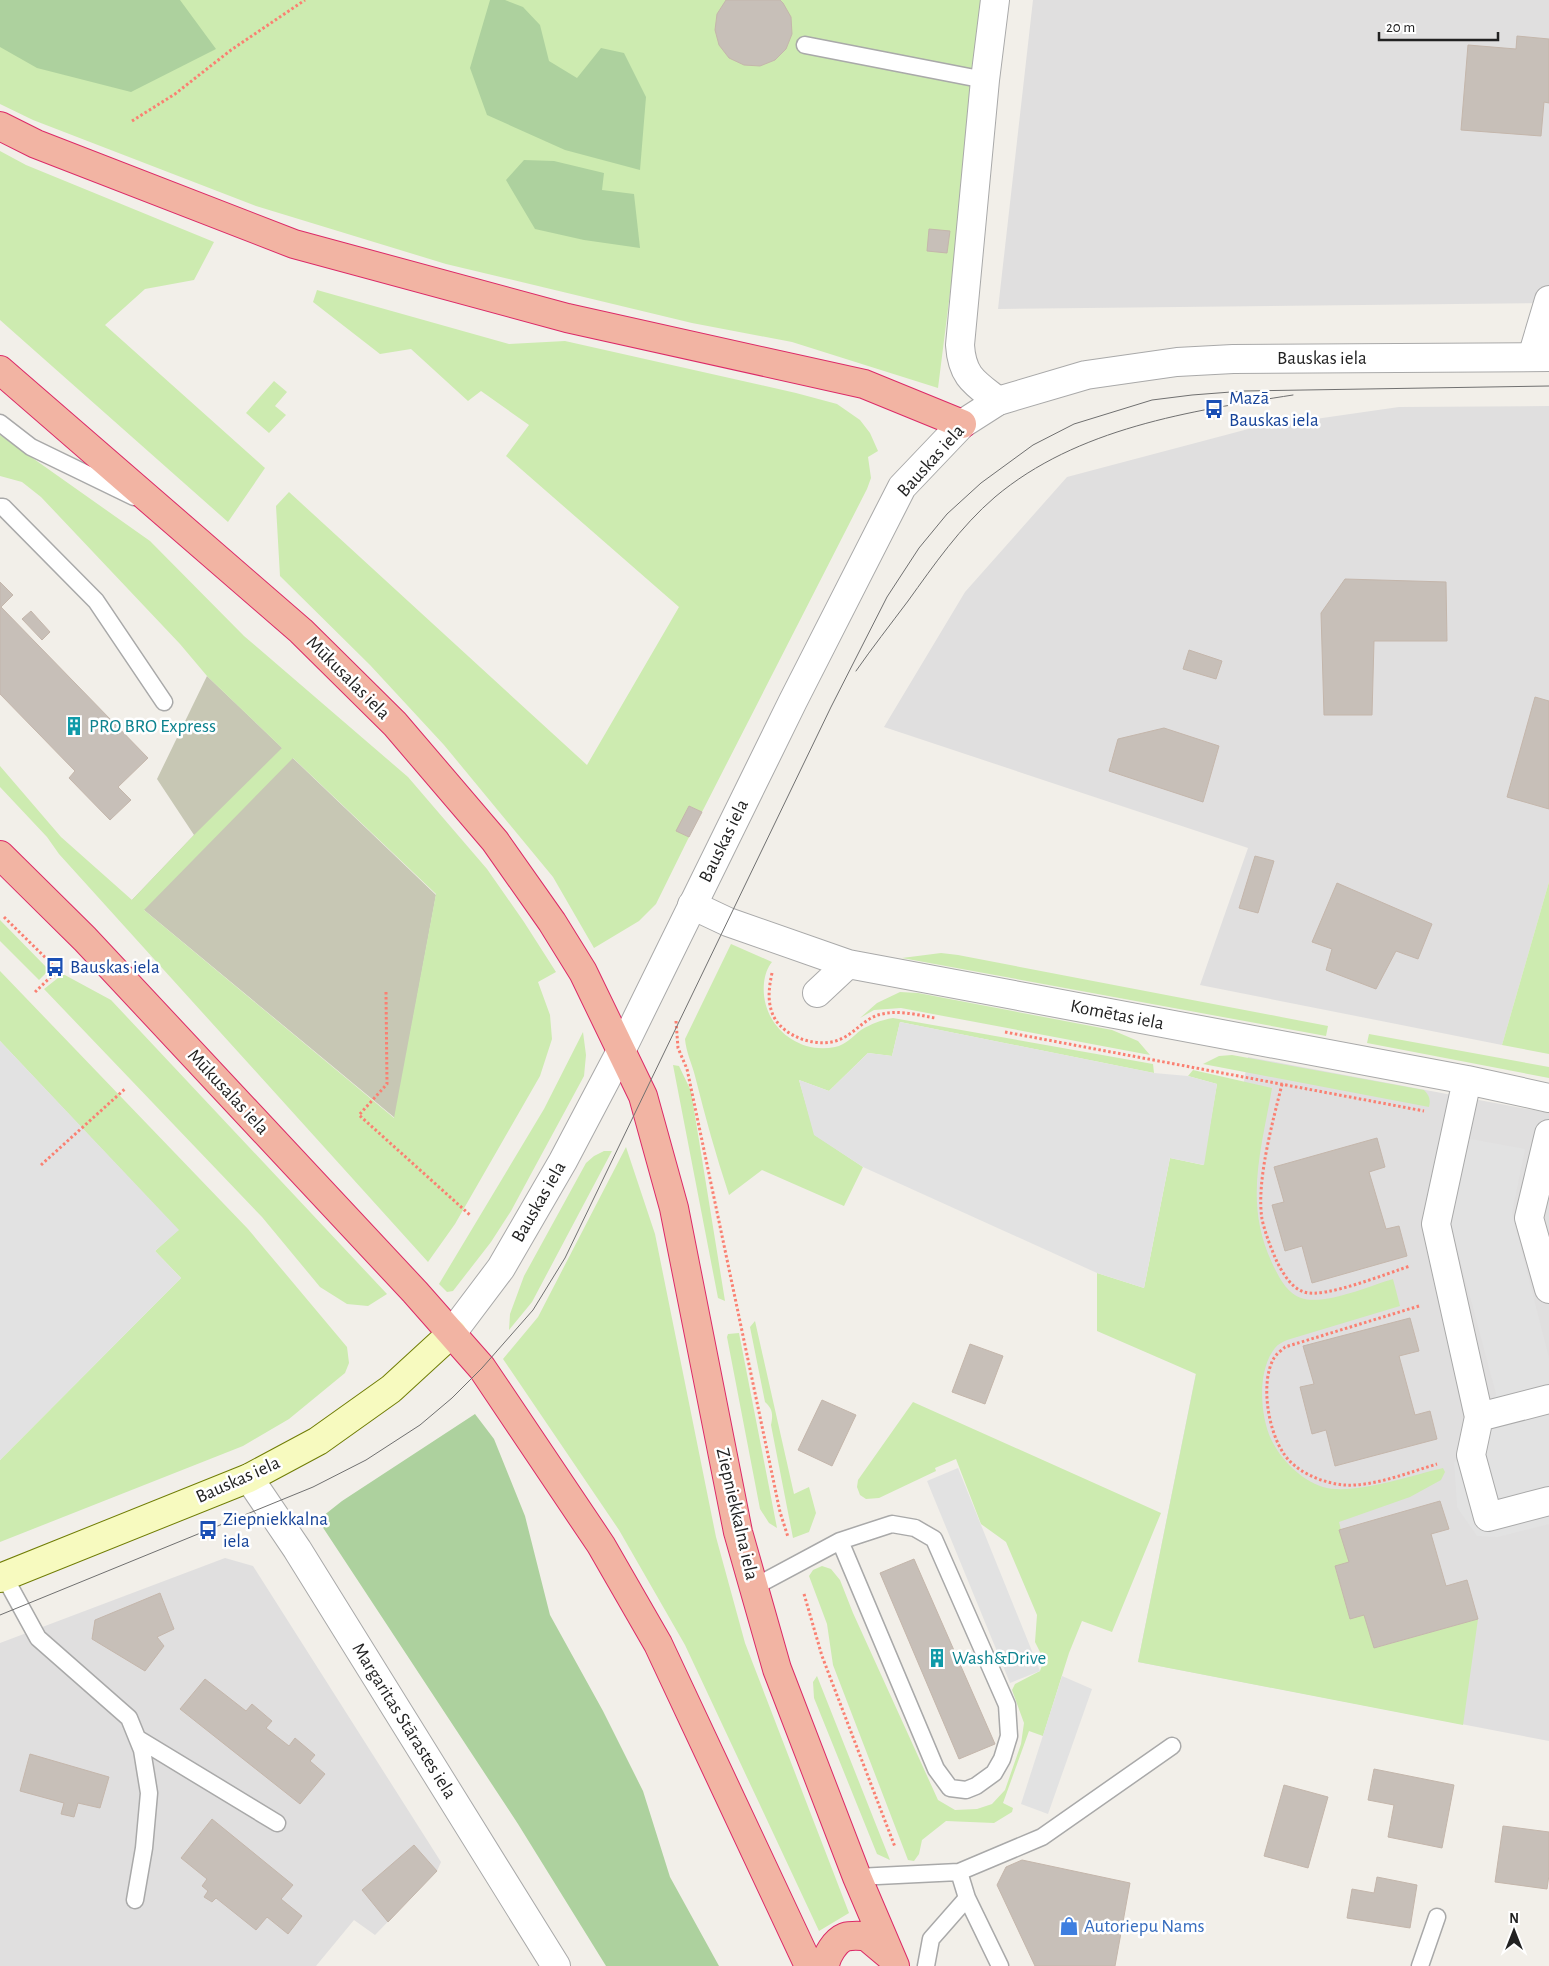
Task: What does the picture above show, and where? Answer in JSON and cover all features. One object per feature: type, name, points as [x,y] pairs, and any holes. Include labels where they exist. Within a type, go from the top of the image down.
[{"type":"highway","points":[[0,126],[36,144],[294,244],[567,318],[864,384],[962,424]]},
{"type":"highway","name":"Mūkusalas iela","points":[[0,370],[301,631],[388,717],[495,841],[557,930],[583,972],[622,1049]]},
{"type":"highway","name":"Mūkusalas iela","points":[[0,856],[85,939],[452,1333]]},
{"type":"highway","name":"Ziepniekkalna iela","points":[[622,1049],[643,1096],[674,1208],[738,1532],[777,1669],[857,1877],[893,1962]]},
{"type":"highway","points":[[452,1333],[482,1368],[601,1545],[658,1644],[809,1966]]},
{"type":"highway","points":[[825,1966],[834,1945],[846,1937],[866,1936],[893,1962]]},
{"type":"main road","name":"Bauskas iela","points":[[2,1577],[249,1478],[318,1441],[392,1389],[452,1333]]},
{"type":"street","points":[[995,0],[985,80],[960,345],[961,362],[971,380],[998,401]]},
{"type":"street","points":[[1541,357],[1549,300]]},
{"type":"street","name":"Bauskas iela","points":[[452,1333],[501,1268],[563,1161],[622,1049],[793,701],[902,488],[962,424],[998,401],[1086,375],[1177,362],[1233,359],[1541,357]]},
{"type":"street","name":"Komētas iela","points":[[692,905],[728,922],[848,964],[1467,1080],[1549,1098]]},
{"type":"street","points":[[817,993],[848,964]]},
{"type":"street","points":[[1467,1080],[1436,1224],[1479,1417],[1471,1455],[1488,1517],[1549,1501]]},
{"type":"street","points":[[1549,1134],[1529,1218],[1549,1289]]},
{"type":"street","points":[[1479,1417],[1549,1399]]},
{"type":"street","name":"Margaritas Stārastes iela","points":[[249,1478],[297,1549],[556,1966]]},
{"type":"lane","points":[[805,45],[985,80]]},
{"type":"lane","points":[[0,423],[31,447],[163,511]]},
{"type":"lane","points":[[0,507],[3,507],[96,601],[164,702]]},
{"type":"lane","points":[[754,1587],[840,1541],[892,1524],[915,1528],[934,1539],[1007,1705],[1009,1736],[1002,1760],[994,1773],[976,1786],[966,1790],[950,1788],[936,1769],[840,1541]]},
{"type":"lane","points":[[2,1577],[38,1638],[129,1718],[142,1750],[149,1793],[144,1848],[134,1900]]},
{"type":"lane","points":[[137,1738],[277,1823]]},
{"type":"lane","points":[[857,1877],[959,1872],[1042,1837],[1172,1746]]},
{"type":"lane","points":[[959,1872],[966,1898],[1000,1966]]},
{"type":"lane","points":[[926,1966],[931,1939],[966,1898]]},
{"type":"lane","points":[[1420,1966],[1437,1917]]},
{"type":"path","points":[[132,120],[174,94],[232,50],[305,0]]},
{"type":"path","points":[[4,917],[58,970],[34,993]]},
{"type":"path","points":[[776,965],[772,972],[769,987],[769,1003],[774,1016],[785,1029],[799,1038],[812,1042],[829,1043],[843,1038],[866,1020],[881,1014],[902,1012],[936,1018]]},
{"type":"path","points":[[386,992],[387,1084],[359,1115],[470,1215]]},
{"type":"path","points":[[676,1019],[678,1048],[689,1079],[780,1512],[822,1656],[905,1875]]},
{"type":"path","points":[[1000,1030],[1459,1116]]},
{"type":"path","points":[[1282,1084],[1268,1140],[1261,1196],[1262,1219],[1270,1247],[1282,1273],[1294,1286],[1304,1292],[1315,1294],[1329,1292],[1416,1265]]},
{"type":"path","points":[[40,1165],[126,1088]]},
{"type":"path","points":[[1428,1304],[1285,1347],[1274,1357],[1268,1376],[1266,1393],[1269,1414],[1284,1454],[1302,1471],[1324,1481],[1344,1485],[1371,1482],[1439,1464]]},
{"type":"shaded area","points":[[1033,0],[1549,0],[1549,303],[998,309]]},
{"type":"shaded area","points":[[1549,406],[1549,882],[1502,1045],[1200,985],[1248,848],[884,727],[965,592],[1067,477],[1252,428],[1399,407]]},
{"type":"shaded area","points":[[207,676],[436,895],[395,1118],[132,900],[194,835],[157,779]]},
{"type":"shaded area","points":[[900,1022],[1154,1073],[1188,1076],[1217,1084],[1204,1165],[1170,1158],[1144,1288],[1097,1273],[863,1167],[814,1135],[799,1080],[829,1091],[868,1053],[892,1056]]},
{"type":"shaded area","points":[[0,1041],[179,1230],[155,1251],[181,1278],[0,1460]]},
{"type":"shaded area","points":[[1248,1057],[1549,1113],[1549,1741],[1138,1662],[1196,1373]]},
{"type":"shaded area","points":[[1465,1138],[1525,1149],[1512,1213],[1549,1358],[1549,1524],[1498,1537],[1477,1536],[1457,1507],[1454,1462],[1465,1459],[1482,1439],[1496,1394],[1451,1225]]},
{"type":"shaded area","points":[[958,1468],[1040,1671],[1010,1683],[927,1481]]},
{"type":"shaded area","points":[[225,1558],[253,1566],[441,1862],[437,1871],[375,1935],[354,1920],[316,1966],[0,1966],[0,1643]]},
{"type":"shaded area","points":[[1062,1676],[1092,1689],[1048,1814],[1021,1804]]},
{"type":"green space","points":[[0,0],[987,0],[938,388],[792,342],[692,323],[446,264],[256,206],[33,120],[0,104]]},
{"type":"green space","points":[[0,0],[180,0],[216,49],[131,92],[37,68],[0,47]]},
{"type":"green space","points":[[490,0],[505,0],[523,7],[540,25],[549,61],[577,78],[601,48],[624,53],[646,97],[640,170],[565,150],[487,115],[470,68]]},
{"type":"green space","points":[[0,151],[26,165],[214,242],[194,280],[145,289],[105,325],[265,468],[228,522],[0,320]]},
{"type":"green space","points":[[524,160],[554,161],[604,173],[602,190],[634,194],[640,248],[584,240],[535,229],[506,180]]},
{"type":"green space","points":[[317,290],[509,344],[565,341],[837,404],[860,420],[870,433],[878,451],[868,457],[871,478],[867,489],[702,812],[689,806],[677,831],[689,837],[656,904],[639,921],[594,948],[553,877],[444,745],[370,665],[280,576],[276,506],[289,492],[587,765],[679,607],[506,456],[529,425],[481,391],[468,401],[411,349],[380,354],[313,302]]},
{"type":"green space","points":[[274,381],[287,392],[275,406],[286,415],[269,433],[246,413]]},
{"type":"green space","points":[[0,435],[150,541],[244,636],[408,777],[487,869],[556,972],[538,982],[550,1015],[552,1039],[540,1076],[455,1224],[428,1262],[0,787],[0,766],[61,837],[132,900],[194,835],[282,748],[207,676],[180,644],[41,497],[22,482],[0,476]],"holes":[[[293,758],[436,894],[394,1118],[144,910]]]},
{"type":"green space","points":[[1549,882],[1549,1054],[1502,1045]]},
{"type":"green space","points":[[0,920],[49,970],[39,980],[0,941]]},
{"type":"green space","points":[[731,944],[772,962],[766,972],[764,983],[764,998],[768,1011],[774,1023],[783,1033],[794,1041],[807,1046],[821,1048],[839,1046],[861,1030],[880,1021],[893,1018],[1153,1064],[1154,1073],[900,1022],[892,1056],[868,1053],[829,1091],[799,1080],[815,1135],[863,1167],[844,1206],[762,1170],[729,1195],[685,1039]]},
{"type":"green space","points":[[941,953],[1328,1026],[1326,1036],[902,958]]},
{"type":"green space","points":[[0,971],[248,1229],[347,1347],[349,1363],[345,1373],[289,1419],[243,1446],[0,1542],[0,1460],[181,1278],[155,1251],[178,1230],[0,1041]]},
{"type":"green space","points":[[63,974],[111,1000],[387,1294],[368,1306],[347,1304],[320,1287],[262,1217],[44,989]]},
{"type":"green space","points":[[900,992],[918,993],[1112,1030],[1138,1041],[1150,1055],[901,1008],[874,1010],[860,1018],[877,1003]]},
{"type":"green space","points":[[583,1032],[586,1055],[584,1076],[511,1211],[491,1242],[453,1291],[447,1292],[439,1284],[544,1109]]},
{"type":"green space","points":[[1369,1034],[1549,1067],[1549,1078],[1367,1043]]},
{"type":"green space","points":[[1232,1055],[1424,1090],[1429,1097],[1429,1107],[1203,1064],[1219,1056]]},
{"type":"green space","points":[[673,1065],[679,1066],[691,1091],[725,1301],[718,1298]]},
{"type":"green space","points":[[1193,1070],[1272,1088],[1257,1178],[1257,1200],[1259,1222],[1265,1244],[1276,1272],[1288,1289],[1301,1298],[1311,1300],[1322,1299],[1347,1294],[1393,1279],[1400,1306],[1287,1340],[1276,1347],[1269,1357],[1265,1368],[1262,1393],[1264,1418],[1275,1447],[1286,1462],[1307,1480],[1323,1487],[1350,1489],[1366,1487],[1443,1468],[1445,1472],[1441,1480],[1410,1497],[1339,1522],[1349,1562],[1335,1567],[1350,1618],[1364,1615],[1375,1648],[1478,1619],[1463,1725],[1138,1662],[1196,1374],[1097,1331],[1097,1273],[1144,1288],[1170,1158],[1203,1165],[1217,1084],[1188,1076]]},
{"type":"green space","points":[[626,1147],[655,1234],[716,1537],[745,1643],[849,1913],[819,1931],[685,1645],[619,1530],[503,1359],[538,1317]]},
{"type":"green space","points":[[604,1151],[612,1151],[532,1302],[509,1330],[510,1314],[524,1276],[586,1163]]},
{"type":"green space","points":[[755,1321],[794,1494],[809,1487],[816,1513],[809,1532],[793,1538],[771,1425],[772,1412],[765,1402],[750,1327]]},
{"type":"green space","points":[[739,1333],[777,1528],[769,1523],[760,1509],[727,1337],[728,1334]]},
{"type":"green space","points":[[913,1402],[1161,1513],[1112,1632],[1082,1621],[1069,1653],[1043,1736],[1029,1731],[1003,1803],[1013,1808],[1012,1812],[994,1823],[946,1821],[922,1840],[919,1854],[914,1861],[908,1860],[833,1665],[827,1624],[809,1576],[813,1570],[822,1566],[831,1569],[840,1580],[853,1613],[938,1800],[955,1810],[977,1809],[992,1804],[1005,1790],[1021,1744],[1024,1723],[1012,1690],[1015,1684],[1040,1671],[1044,1660],[1035,1642],[1037,1615],[1006,1542],[981,1524],[956,1459],[935,1468],[936,1471],[879,1498],[866,1499],[860,1495],[857,1487],[858,1480]]},
{"type":"green space","points":[[475,1414],[494,1439],[525,1516],[550,1615],[603,1711],[643,1791],[670,1877],[719,1966],[606,1966],[518,1824],[318,1520],[342,1501]]},
{"type":"green space","points":[[817,1676],[890,1860],[877,1854],[814,1698],[813,1682]]},
{"type":"building","points":[[726,0],[780,0],[783,3],[791,17],[792,34],[786,49],[775,60],[760,66],[744,65],[729,58],[719,45],[715,30],[717,14]]},
{"type":"building","points":[[1517,36],[1549,39],[1549,103],[1544,102],[1541,136],[1461,130],[1468,45],[1516,49]]},
{"type":"building","points":[[929,229],[950,231],[947,253],[927,251]]},
{"type":"building","points":[[1345,579],[1446,582],[1447,641],[1374,641],[1372,715],[1324,715],[1321,613]]},
{"type":"building","name":"PRO BRO Express","points":[[0,582],[13,595],[1,607],[148,758],[118,787],[131,800],[110,820],[69,778],[75,771],[0,694]]},
{"type":"building","points":[[31,611],[50,632],[42,640],[22,619]]},
{"type":"building","points":[[1189,650],[1222,661],[1216,679],[1183,669]]},
{"type":"building","points":[[1535,697],[1549,701],[1549,809],[1507,797]]},
{"type":"building","points":[[1164,728],[1219,746],[1203,802],[1109,771],[1118,739]]},
{"type":"building","points":[[689,806],[702,812],[689,837],[676,831]]},
{"type":"building","points":[[1255,856],[1274,861],[1258,913],[1239,908]]},
{"type":"building","points":[[1337,883],[1432,924],[1418,959],[1396,951],[1376,989],[1326,970],[1332,949],[1312,942]]},
{"type":"building","points":[[1377,1138],[1385,1167],[1369,1172],[1386,1229],[1399,1226],[1407,1256],[1312,1283],[1302,1246],[1285,1251],[1272,1205],[1284,1202],[1274,1167]]},
{"type":"building","points":[[1410,1318],[1419,1351],[1399,1356],[1415,1415],[1430,1411],[1437,1439],[1335,1466],[1326,1430],[1312,1434],[1300,1387],[1314,1384],[1303,1346]]},
{"type":"building","points":[[970,1344],[1003,1356],[985,1404],[952,1392]]},
{"type":"building","points":[[822,1400],[856,1415],[832,1466],[798,1450]]},
{"type":"building","points":[[1440,1501],[1449,1529],[1431,1534],[1446,1586],[1467,1580],[1478,1619],[1374,1648],[1364,1615],[1350,1619],[1335,1566],[1349,1562],[1339,1530]]},
{"type":"building","name":"Wash&Drive","points":[[914,1559],[995,1744],[959,1759],[880,1573]]},
{"type":"building","points":[[160,1593],[174,1629],[157,1637],[164,1646],[145,1671],[92,1639],[95,1620]]},
{"type":"building","points":[[205,1679],[246,1711],[252,1704],[272,1721],[266,1728],[289,1746],[295,1738],[315,1755],[310,1761],[325,1774],[300,1804],[180,1709]]},
{"type":"building","points":[[30,1754],[109,1777],[100,1808],[78,1803],[74,1817],[61,1814],[64,1803],[20,1791]]},
{"type":"building","points":[[1374,1769],[1454,1785],[1442,1848],[1388,1837],[1394,1805],[1368,1800]]},
{"type":"building","points":[[1284,1785],[1328,1797],[1308,1868],[1264,1856]]},
{"type":"building","points":[[212,1819],[293,1885],[281,1899],[302,1916],[288,1934],[267,1917],[256,1930],[216,1898],[212,1902],[204,1897],[208,1891],[202,1886],[207,1879],[181,1858]]},
{"type":"building","points":[[1503,1826],[1549,1832],[1549,1875],[1547,1889],[1495,1882]]},
{"type":"building","points":[[414,1845],[437,1871],[388,1922],[362,1890]]},
{"type":"building","name":"Autoriepu Nams","points":[[1022,1860],[1130,1883],[1115,1966],[1035,1966],[997,1885],[1006,1867]]},
{"type":"building","points":[[1377,1877],[1417,1885],[1410,1928],[1347,1918],[1352,1889],[1374,1893]]},
{"type":"tram line","points":[[0,1615],[313,1487],[366,1460],[420,1425],[452,1398],[482,1368],[533,1310],[565,1258],[831,707],[887,597],[919,548],[947,514],[981,483],[1033,445],[1074,424],[1152,400],[1244,391],[1549,386]]},
{"type":"tram line","points":[[856,671],[938,560],[970,521],[995,497],[1027,473],[1062,454],[1136,426],[1215,408],[1293,395]]},
{"type":"place","name":"Mazā Bauskas iela","points":[[1214,409]]},
{"type":"place","name":"PRO BRO Express","points":[[74,726]]},
{"type":"place","name":"Bauskas iela","points":[[55,967]]},
{"type":"place","name":"Ziepniekkalna iela","points":[[208,1530]]},
{"type":"place","name":"Wash&Drive","points":[[937,1658]]},
{"type":"place","name":"Autoriepu Nams","points":[[1069,1926]]}]
